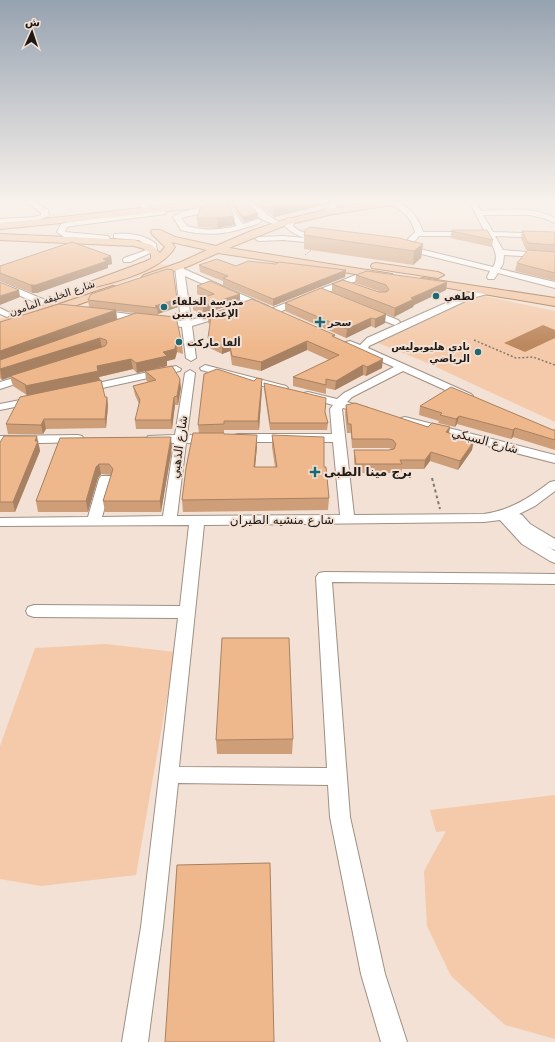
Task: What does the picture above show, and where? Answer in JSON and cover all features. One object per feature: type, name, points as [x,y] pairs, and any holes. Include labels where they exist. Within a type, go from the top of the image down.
[{"type":"main road","points":[[152,250],[157,254],[155,261]]},
{"type":"main road","name":"شارع الخليفه المأمون","points":[[2,314],[42,302],[142,267],[167,254],[169,250]]},
{"type":"main road","name":"شارع الخليفه المأمون","points":[[0,328],[183,266],[218,250]]},
{"type":"main road","points":[[218,250],[226,250]]},
{"type":"main road","points":[[263,250],[283,260]]},
{"type":"main road","points":[[270,250],[488,287],[555,302]]},
{"type":"main road","points":[[142,267],[174,259],[184,260],[183,266],[234,258],[283,260],[463,287],[488,287],[555,294]]},
{"type":"street","points":[[142,267],[121,257],[145,250]]},
{"type":"street","points":[[403,250],[471,267],[555,285]]},
{"type":"street","points":[[362,350],[365,344],[371,340],[488,287],[500,261],[500,252],[555,256]]},
{"type":"street","points":[[183,266],[287,317]]},
{"type":"street","points":[[183,266],[191,358]]},
{"type":"street","points":[[274,311],[368,273]]},
{"type":"street","points":[[343,283],[356,288]]},
{"type":"street","points":[[0,284],[42,302]]},
{"type":"street","points":[[463,287],[463,290],[459,293],[395,322],[359,337],[341,340],[475,399]]},
{"type":"street","points":[[320,292],[334,297]]},
{"type":"street","points":[[57,308],[187,324],[202,321],[254,302]]},
{"type":"street","points":[[361,308],[395,322]]},
{"type":"street","points":[[113,326],[135,318]]},
{"type":"street","points":[[176,368],[177,363],[191,358],[200,359],[205,362],[207,366],[206,368]]},
{"type":"street","points":[[347,519],[336,412],[339,403],[348,396],[403,367]]},
{"type":"street","points":[[76,390],[176,368],[180,371],[190,373],[201,371],[206,368],[377,413]]},
{"type":"street","points":[[0,386],[44,372]]},
{"type":"street","name":"شارع الذهبي","points":[[169,520],[190,373]]},
{"type":"street","points":[[0,413],[0,408],[46,397]]},
{"type":"street","name":"شارع السبكي","points":[[393,417],[555,459]]},
{"type":"street","points":[[141,439],[339,438]]},
{"type":"street","points":[[0,440],[86,439]]},
{"type":"street","points":[[340,454],[356,454]]},
{"type":"street","points":[[94,521],[106,479]]},
{"type":"street","name":"شارع منشيه الطيران","points":[[0,522],[484,518],[508,514],[527,506],[555,485]]},
{"type":"street","points":[[508,514],[525,527],[555,545]]},
{"type":"street","points":[[508,514],[527,541],[555,558]]},
{"type":"street","points":[[135,1042],[152,927],[197,520]]},
{"type":"street","points":[[394,1042],[373,974],[340,817],[324,577],[555,579]]},
{"type":"street","points":[[34,611],[187,612]]},
{"type":"street","points":[[169,775],[337,777]]},
{"type":"path","points":[[304,255],[313,250]]},
{"type":"path","points":[[474,340],[516,358],[533,357],[554,364]]},
{"type":"path","points":[[432,478],[442,518]]},
{"type":"shaded area","points":[[161,264],[168,266],[0,325],[0,319]]},
{"type":"shaded area","name":"نادي هليوبوليس الرياضي","points":[[480,295],[555,311],[555,422],[423,361],[378,343]]},
{"type":"shaded area","points":[[543,325],[555,330],[555,338],[525,352],[504,343]]},
{"type":"shaded area","points":[[106,644],[175,652],[136,875],[41,886],[0,879],[0,746],[35,648]]},
{"type":"shaded area","points":[[555,795],[555,1039],[505,1025],[451,976],[427,926],[424,871],[446,831],[436,832],[430,810]]},
{"type":"building","points":[[49,250],[93,250],[111,256],[103,259],[107,261],[36,285],[31,285],[0,273],[0,266]]},
{"type":"building","points":[[528,250],[555,252],[555,273],[517,263]]},
{"type":"building","points":[[217,259],[236,266],[248,261],[276,264],[279,262],[346,270],[273,299],[223,278],[228,276],[199,265]]},
{"type":"building","name":"مدرسة الخلفاء الإعدادية بنين","points":[[167,269],[173,270],[177,299],[155,306],[157,308],[88,300],[91,294]]},
{"type":"building","points":[[367,271],[447,282],[411,298],[414,299],[395,308],[332,284],[343,280],[379,292],[386,292],[389,290],[386,285],[356,275]]},
{"type":"building","points":[[210,281],[240,294],[203,306],[193,301],[214,294],[197,286]]},
{"type":"building","points":[[0,282],[19,290],[0,296]]},
{"type":"building","points":[[321,288],[386,314],[375,319],[371,318],[347,329],[285,303]]},
{"type":"building","points":[[252,299],[335,335],[332,336],[383,359],[367,367],[363,365],[336,381],[326,379],[326,385],[293,377],[339,355],[307,341],[261,362],[232,356],[229,342],[222,345],[208,338],[211,316],[208,315]]},
{"type":"building","points":[[59,304],[116,310],[0,351],[0,322]]},
{"type":"building","points":[[136,313],[176,317],[182,344],[176,342],[175,349],[163,352],[167,356],[136,363],[131,359],[97,366],[98,371],[25,386],[26,385],[10,376],[105,346],[107,343],[106,340],[100,338],[0,369],[0,360]]},
{"type":"building","points":[[172,366],[180,379],[177,396],[174,397],[171,420],[135,420],[140,400],[133,386],[156,380],[145,371]]},
{"type":"building","points":[[217,369],[254,381],[257,378],[262,379],[258,421],[224,421],[224,424],[198,425],[204,374]]},
{"type":"building","points":[[101,380],[105,397],[107,397],[105,419],[44,419],[41,425],[6,424],[20,397]]},
{"type":"building","points":[[264,383],[326,398],[325,412],[328,423],[270,423]]},
{"type":"building","points":[[451,387],[555,430],[555,440],[515,428],[513,430],[459,416],[456,419],[440,415],[442,413],[420,406]]},
{"type":"building","points":[[355,403],[428,427],[432,423],[450,427],[446,432],[474,441],[460,461],[431,452],[425,460],[400,460],[402,464],[356,464],[354,450],[389,450],[394,449],[396,444],[393,440],[389,439],[352,439],[351,424],[348,424],[346,405]]},
{"type":"building","points":[[193,433],[257,435],[254,467],[277,467],[272,435],[324,437],[324,467],[326,467],[329,498],[182,500],[186,468]]},
{"type":"building","points":[[4,436],[37,436],[35,441],[38,441],[13,502],[0,502],[0,442]]},
{"type":"building","points":[[171,437],[160,501],[103,501],[113,469],[109,464],[99,464],[96,467],[86,501],[36,501],[60,438]]},
{"type":"building","points":[[222,638],[289,638],[293,739],[216,740]]},
{"type":"building","points":[[270,863],[274,1042],[165,1042],[177,865]]},
{"type":"place","name":"لطفي","points":[[436,296]]},
{"type":"place","name":"مدرسة الخلفاء الإعدادية بنين","points":[[164,307]]},
{"type":"place","name":"سحر","points":[[320,322]]},
{"type":"place","name":"ألفا ماركت","points":[[179,342]]},
{"type":"place","name":"نادي هليوبوليس الرياضي","points":[[478,352]]},
{"type":"place","name":"برج مينا الطبى","points":[[315,472]]}]
